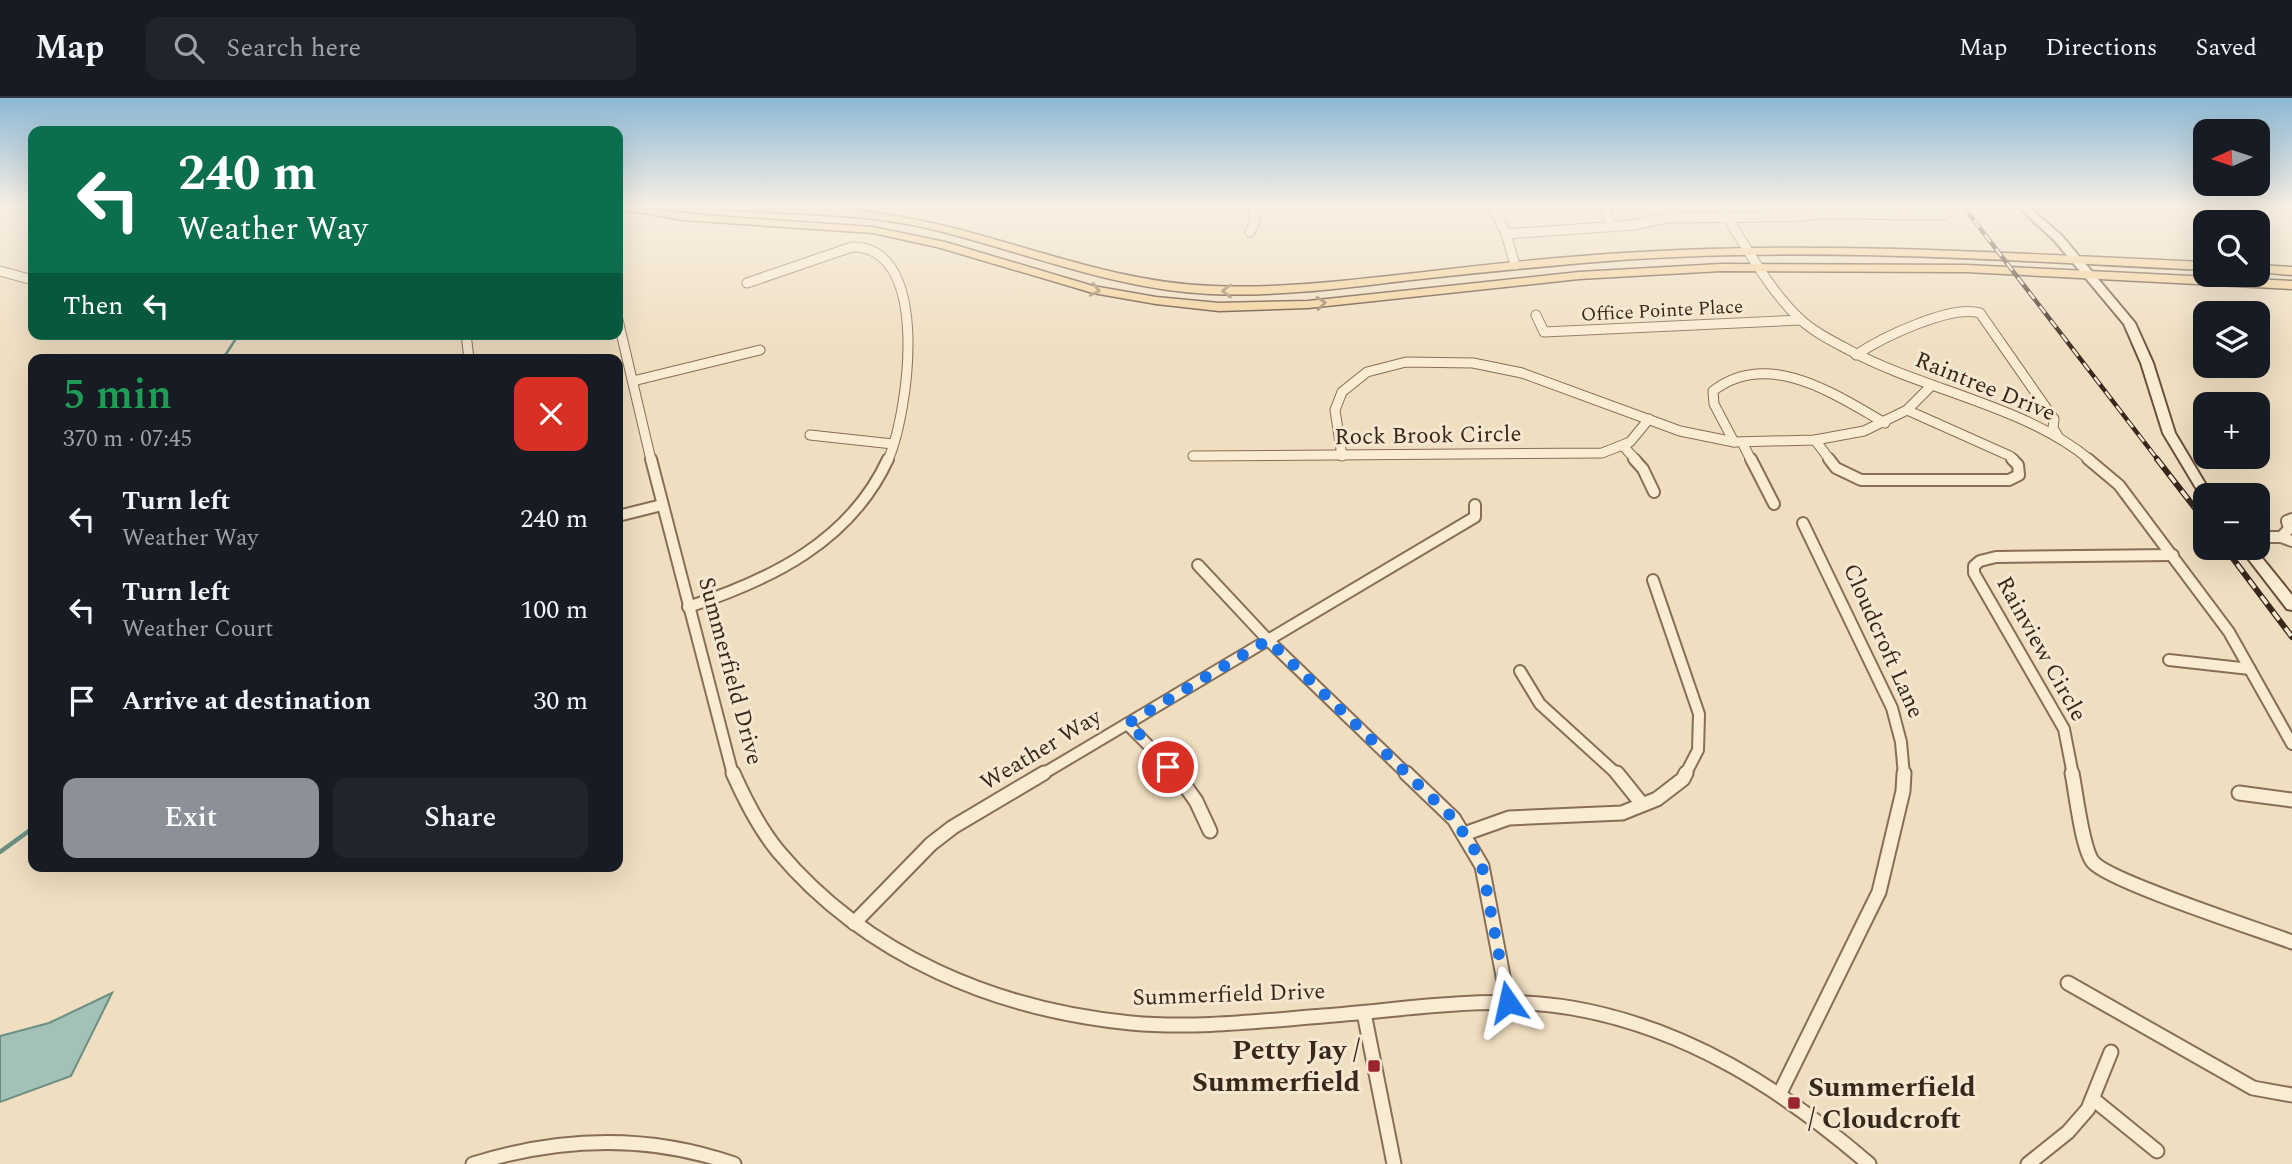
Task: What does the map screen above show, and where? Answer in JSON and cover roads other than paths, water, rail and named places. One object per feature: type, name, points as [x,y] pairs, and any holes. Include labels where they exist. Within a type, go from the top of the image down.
[{"type":"main road","points":[[978,256],[1052,279],[1118,295],[1224,307],[1317,304],[1574,275],[1758,266],[2090,275],[2292,285]]},
{"type":"main road","points":[[1033,256],[1088,272],[1149,284],[1205,290],[1307,288],[1515,265],[1644,256]]},
{"type":"main road","points":[[1944,256],[2193,266]]},
{"type":"main road","points":[[2270,270],[2292,271]]},
{"type":"street","points":[[747,283],[822,256]]},
{"type":"street","points":[[688,607],[762,581],[807,556],[835,534],[858,508],[883,469],[893,444],[903,401],[905,307],[902,288],[879,256]]},
{"type":"street","points":[[1512,256],[1515,265]]},
{"type":"street","name":"Raintree Drive","points":[[1753,256],[1781,299],[1801,320],[1824,337],[1856,355],[2014,416],[2060,439],[2119,485],[2223,623],[2292,744]]},
{"type":"street","points":[[2072,256],[2129,323],[2147,363],[2169,433],[2199,483]]},
{"type":"street","points":[[0,271],[28,279]]},
{"type":"street","points":[[1856,355],[1871,344],[1953,313],[1970,310],[1980,313],[2054,419],[2053,428],[2060,439]]},
{"type":"street","name":"Office Pointe Place","points":[[1536,315],[1544,332],[1801,320]]},
{"type":"street","name":"Summerfield Drive","points":[[623,340],[730,768],[749,808],[776,850],[814,891],[854,923],[920,965],[971,988],[1039,1008],[1086,1017],[1155,1024],[1191,1024],[1508,1002],[1597,1012],[1654,1028],[1722,1058],[1780,1093],[1819,1121],[1869,1164]]},
{"type":"street","points":[[632,381],[760,350]]},
{"type":"street","points":[[1342,456],[1335,410],[1342,392],[1367,372],[1406,362],[1451,362],[1497,367],[1534,376],[1698,436],[1738,442],[1815,440],[1854,433],[1885,423],[1907,410],[1931,386]]},
{"type":"street","points":[[1774,505],[1714,404],[1713,391],[1720,384],[1759,373],[1778,373],[1813,382],[1885,423]]},
{"type":"street","points":[[1815,440],[1836,468],[1861,480],[2009,480],[2019,475],[2018,465],[2010,456],[1907,410]]},
{"type":"street","points":[[1649,419],[1636,439],[1624,447],[1643,469],[1654,492]]},
{"type":"street","points":[[810,435],[893,444]]},
{"type":"street","name":"Rock Brook Circle","points":[[1193,456],[1602,453],[1624,447]]},
{"type":"street","points":[[623,515],[662,505]]},
{"type":"street","name":"Weather Way","points":[[854,923],[931,844],[953,827],[1475,517],[1475,505]]},
{"type":"street","points":[[2281,537],[2289,529],[2287,521],[2292,519]]},
{"type":"street","name":"Cloudcroft Lane","points":[[1780,1093],[1880,892],[1903,791],[1904,774],[1901,742],[1892,708],[1803,523]]},
{"type":"street","points":[[2270,537],[2292,541]]},
{"type":"street","name":"Rainview Circle","points":[[2173,555],[1996,557],[1980,561],[1974,566],[1974,573],[2064,729],[2084,842],[2093,862],[2126,880],[2292,942]]},
{"type":"street","points":[[2256,560],[2292,605]]},
{"type":"street","points":[[1198,565],[1268,640],[1454,819],[1482,866],[1508,1002]]},
{"type":"street","points":[[1464,834],[1509,818],[1622,813],[1657,799],[1683,779],[1694,762],[1700,737],[1696,700],[1653,580]]},
{"type":"street","points":[[2169,660],[2250,669]]},
{"type":"street","points":[[1520,671],[1540,704],[1610,765],[1642,804]]},
{"type":"street","points":[[1127,724],[1140,735],[1197,800],[1210,831]]},
{"type":"street","points":[[2239,793],[2292,800]]},
{"type":"street","points":[[2068,983],[2253,1088],[2292,1095]]},
{"type":"street","points":[[1364,1013],[1394,1164]]},
{"type":"street","points":[[2039,1161],[2088,1109],[2111,1052]]},
{"type":"street","points":[[2093,1099],[2157,1151]]},
{"type":"street","points":[[473,1164],[545,1145],[591,1142],[696,1150],[734,1164]]},
{"type":"water","points":[[112,993],[71,1076],[0,1102],[0,1036],[49,1023]]},
{"type":"waterway","points":[[226,354],[235,340]]},
{"type":"waterway","points":[[0,852],[28,832]]},
{"type":"railway","points":[[2001,256],[2158,460]]},
{"type":"railway","points":[[2157,459],[2193,506]]},
{"type":"railway","points":[[2234,560],[2292,637]]},
{"type":"place","name":"Petty Jay / Summerfield","points":[[1374,1066]]},
{"type":"place","name":"Summerfield / Cloudcroft","points":[[1794,1103]]}]
